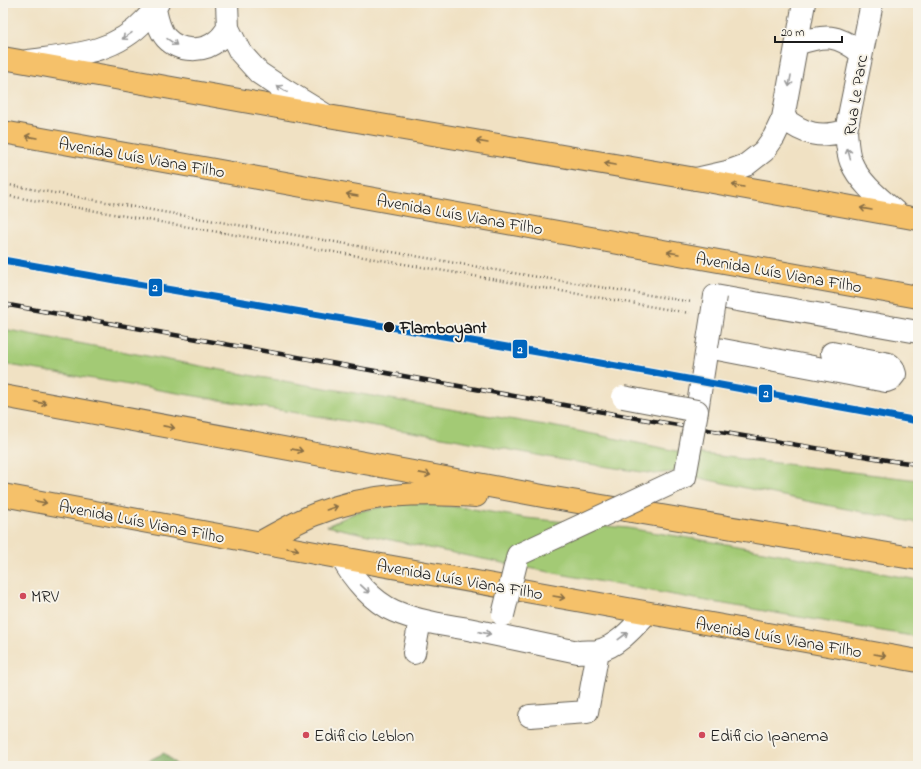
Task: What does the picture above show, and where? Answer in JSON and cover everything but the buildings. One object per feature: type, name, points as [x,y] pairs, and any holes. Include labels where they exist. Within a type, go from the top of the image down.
[{"type":"main road","points":[[3,58],[909,217]]},
{"type":"main road","name":"Avenida Luís Viana Filho","points":[[3,132],[893,292],[918,295]]},
{"type":"main road","points":[[3,396],[548,497],[918,559]]},
{"type":"main road","points":[[259,543],[315,514],[350,502],[377,497],[411,494],[447,494],[496,497],[548,497]]},
{"type":"main road","name":"Avenida Luís Viana Filho","points":[[3,495],[259,543],[918,662]]},
{"type":"street","points":[[227,3],[228,28],[240,52],[259,73],[328,116]]},
{"type":"street","points":[[696,179],[727,172],[746,165],[764,152],[774,137],[783,118],[804,3]]},
{"type":"street","name":"Rua Le Parc","points":[[872,3],[846,131],[847,149],[851,162],[860,178],[909,217]]},
{"type":"street","points":[[157,6],[159,25],[167,39],[179,47],[194,50],[209,46],[218,40],[228,28]]},
{"type":"street","points":[[25,62],[92,52],[119,42],[136,30],[157,6]]},
{"type":"street","points":[[797,44],[813,38],[831,38],[848,43],[861,53]]},
{"type":"street","points":[[783,118],[794,126],[807,132],[820,135],[846,131]]},
{"type":"street","points":[[503,615],[518,555],[685,477],[716,296],[918,332]]},
{"type":"street","points":[[707,347],[886,381],[891,379],[895,374],[894,368],[889,364],[832,353]]},
{"type":"street","points":[[623,397],[697,411]]},
{"type":"street","points":[[342,558],[349,573],[360,586],[393,611],[420,620],[578,652],[598,651],[611,645],[624,636],[647,613]]},
{"type":"street","points":[[414,653],[420,620]]},
{"type":"street","points":[[530,716],[588,712],[598,651]]},
{"type":"path","points":[[3,184],[501,271],[692,302]]},
{"type":"path","points":[[3,195],[691,314]]},
{"type":"green space","points":[[3,329],[254,376],[568,429],[677,451],[918,480],[918,523],[672,472],[655,474],[563,460],[454,439],[3,364]]},
{"type":"green space","points":[[407,502],[467,508],[526,518],[627,528],[726,544],[918,580],[918,637],[622,586],[327,526],[357,512]]},
{"type":"green space","points":[[164,753],[178,766],[140,766],[141,764]]},
{"type":"railway","points":[[3,304],[642,419],[918,464]]},
{"type":"transit line","name":"2","points":[[3,260],[567,357],[918,421]]},
{"type":"place","name":"Flamboyant","points":[[389,327]]},
{"type":"place","name":"MRV","points":[[23,596]]},
{"type":"place","name":"Edificio Leblon","points":[[306,735]]},
{"type":"place","name":"Edificio Ipanema","points":[[702,735]]}]
